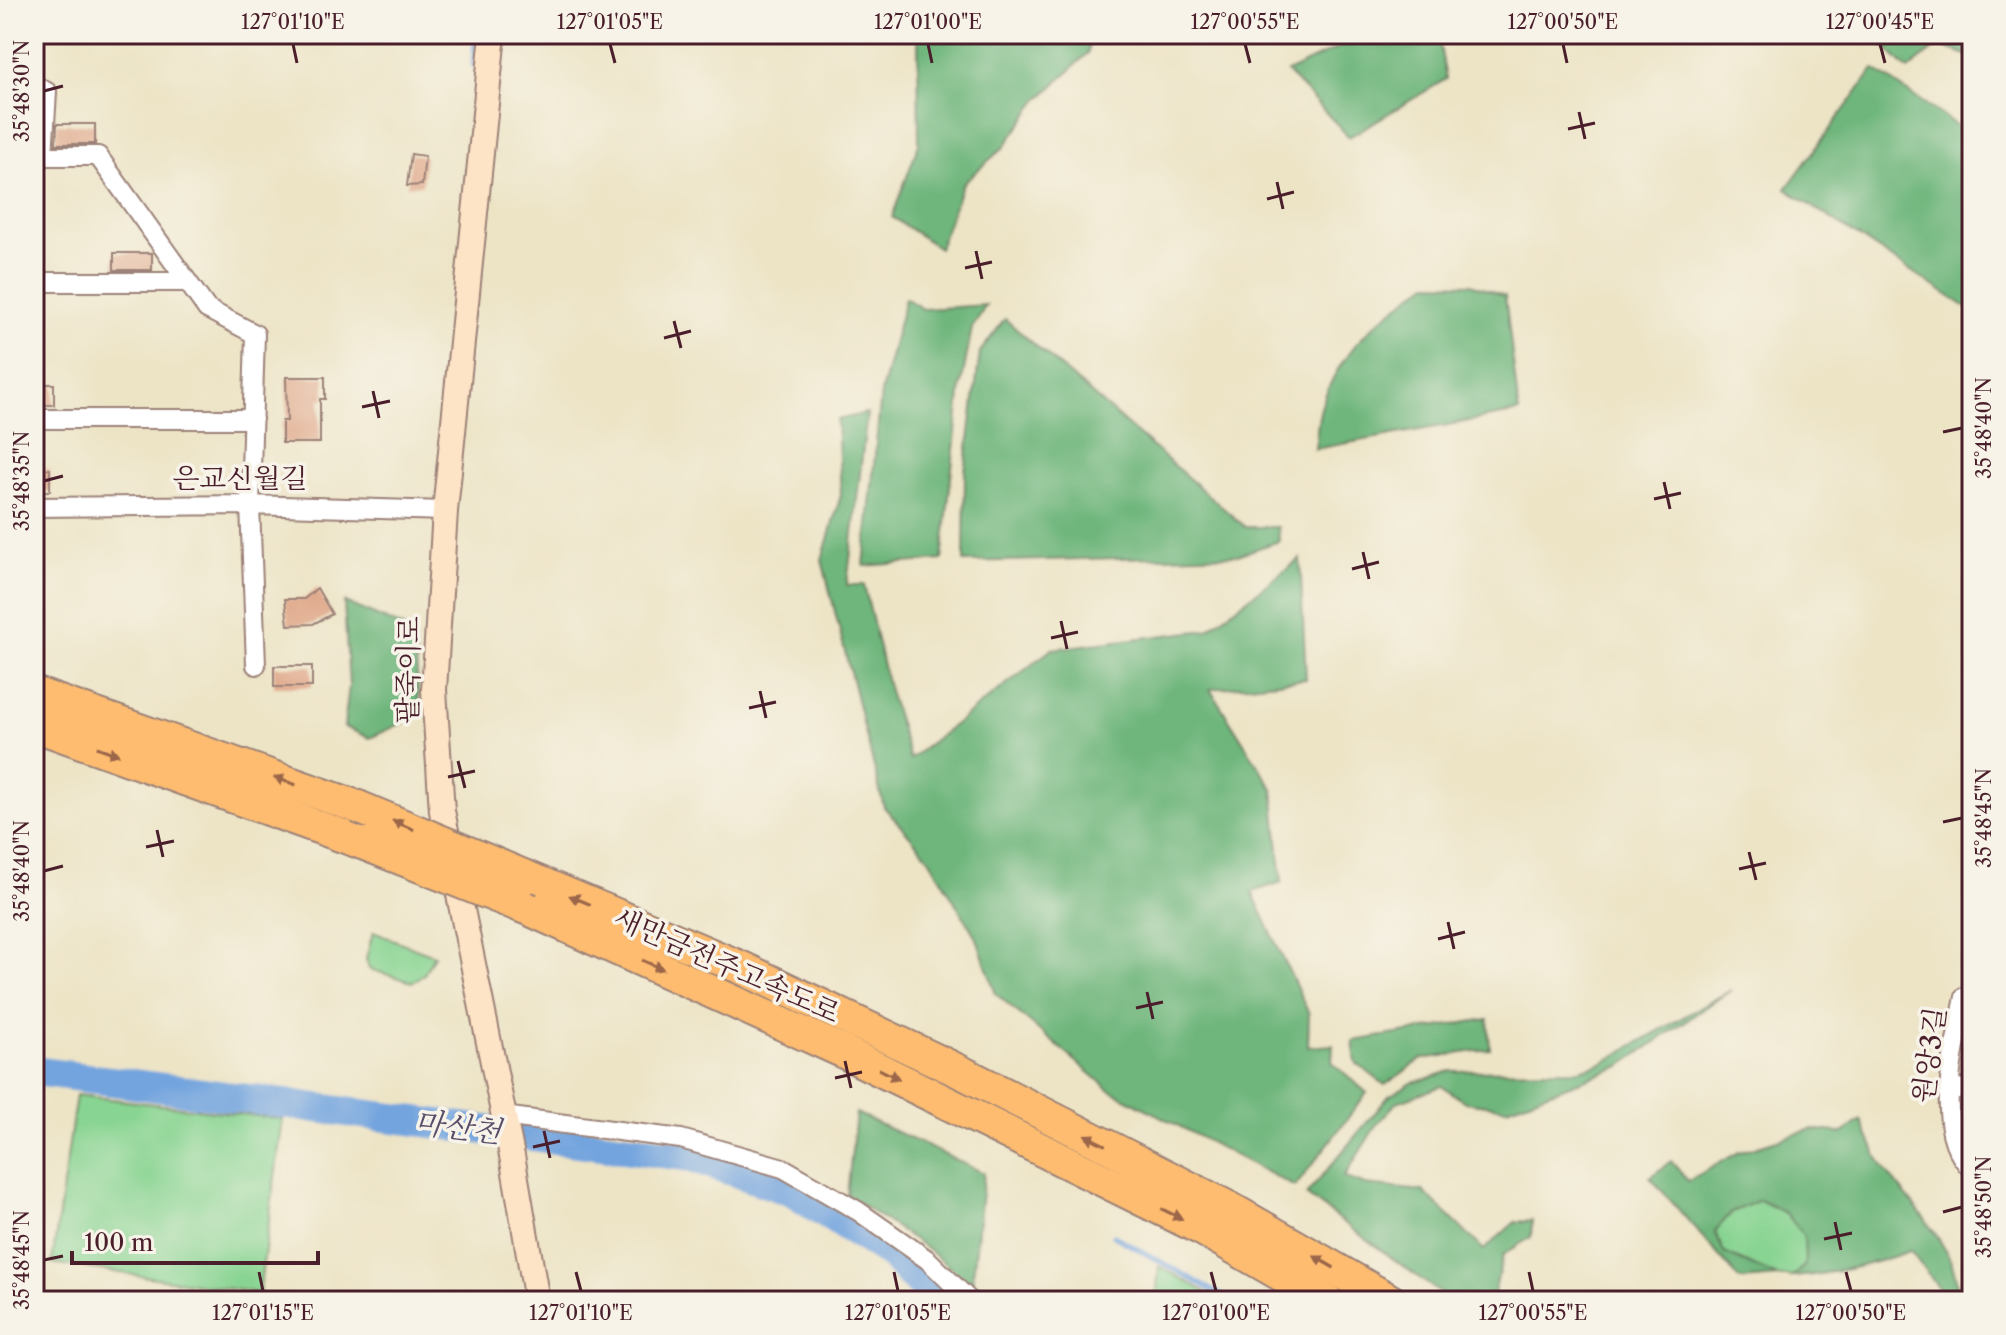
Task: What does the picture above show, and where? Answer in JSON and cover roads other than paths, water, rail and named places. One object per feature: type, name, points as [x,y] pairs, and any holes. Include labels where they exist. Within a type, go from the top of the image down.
[{"type":"highway","name":"새만금전주고속도로","points":[[34,693],[358,807],[742,968],[965,1074],[1231,1209],[1391,1301]]},
{"type":"highway","name":"새만금전주고속도로","points":[[43,732],[365,844],[531,910],[840,1050],[1202,1229],[1327,1301]]},
{"type":"street","name":"팥죽이로","points":[[493,34],[445,511],[434,690],[442,811],[511,1152],[537,1301]]},
{"type":"street","points":[[34,85],[47,92],[38,156],[98,156],[207,309],[255,334],[250,505],[256,665]]},
{"type":"street","points":[[34,282],[187,282]]},
{"type":"street","points":[[34,419],[253,419]]},
{"type":"street","name":"은교신월길","points":[[34,507],[250,505],[445,511]]},
{"type":"street","name":"원앙3길","points":[[1972,996],[1965,997],[1950,1074],[1948,1120],[1961,1160],[1972,1169]]},
{"type":"street","points":[[1950,1092],[1972,1086]]},
{"type":"street","points":[[503,1119],[681,1139],[783,1168],[858,1211],[928,1260],[970,1301]]},
{"type":"waterway","points":[[473,65],[475,34]]},
{"type":"waterway","name":"마산천","points":[[34,1071],[692,1157],[792,1192],[890,1254],[936,1301]]},
{"type":"waterway","points":[[1114,1236],[1232,1301]]}]
